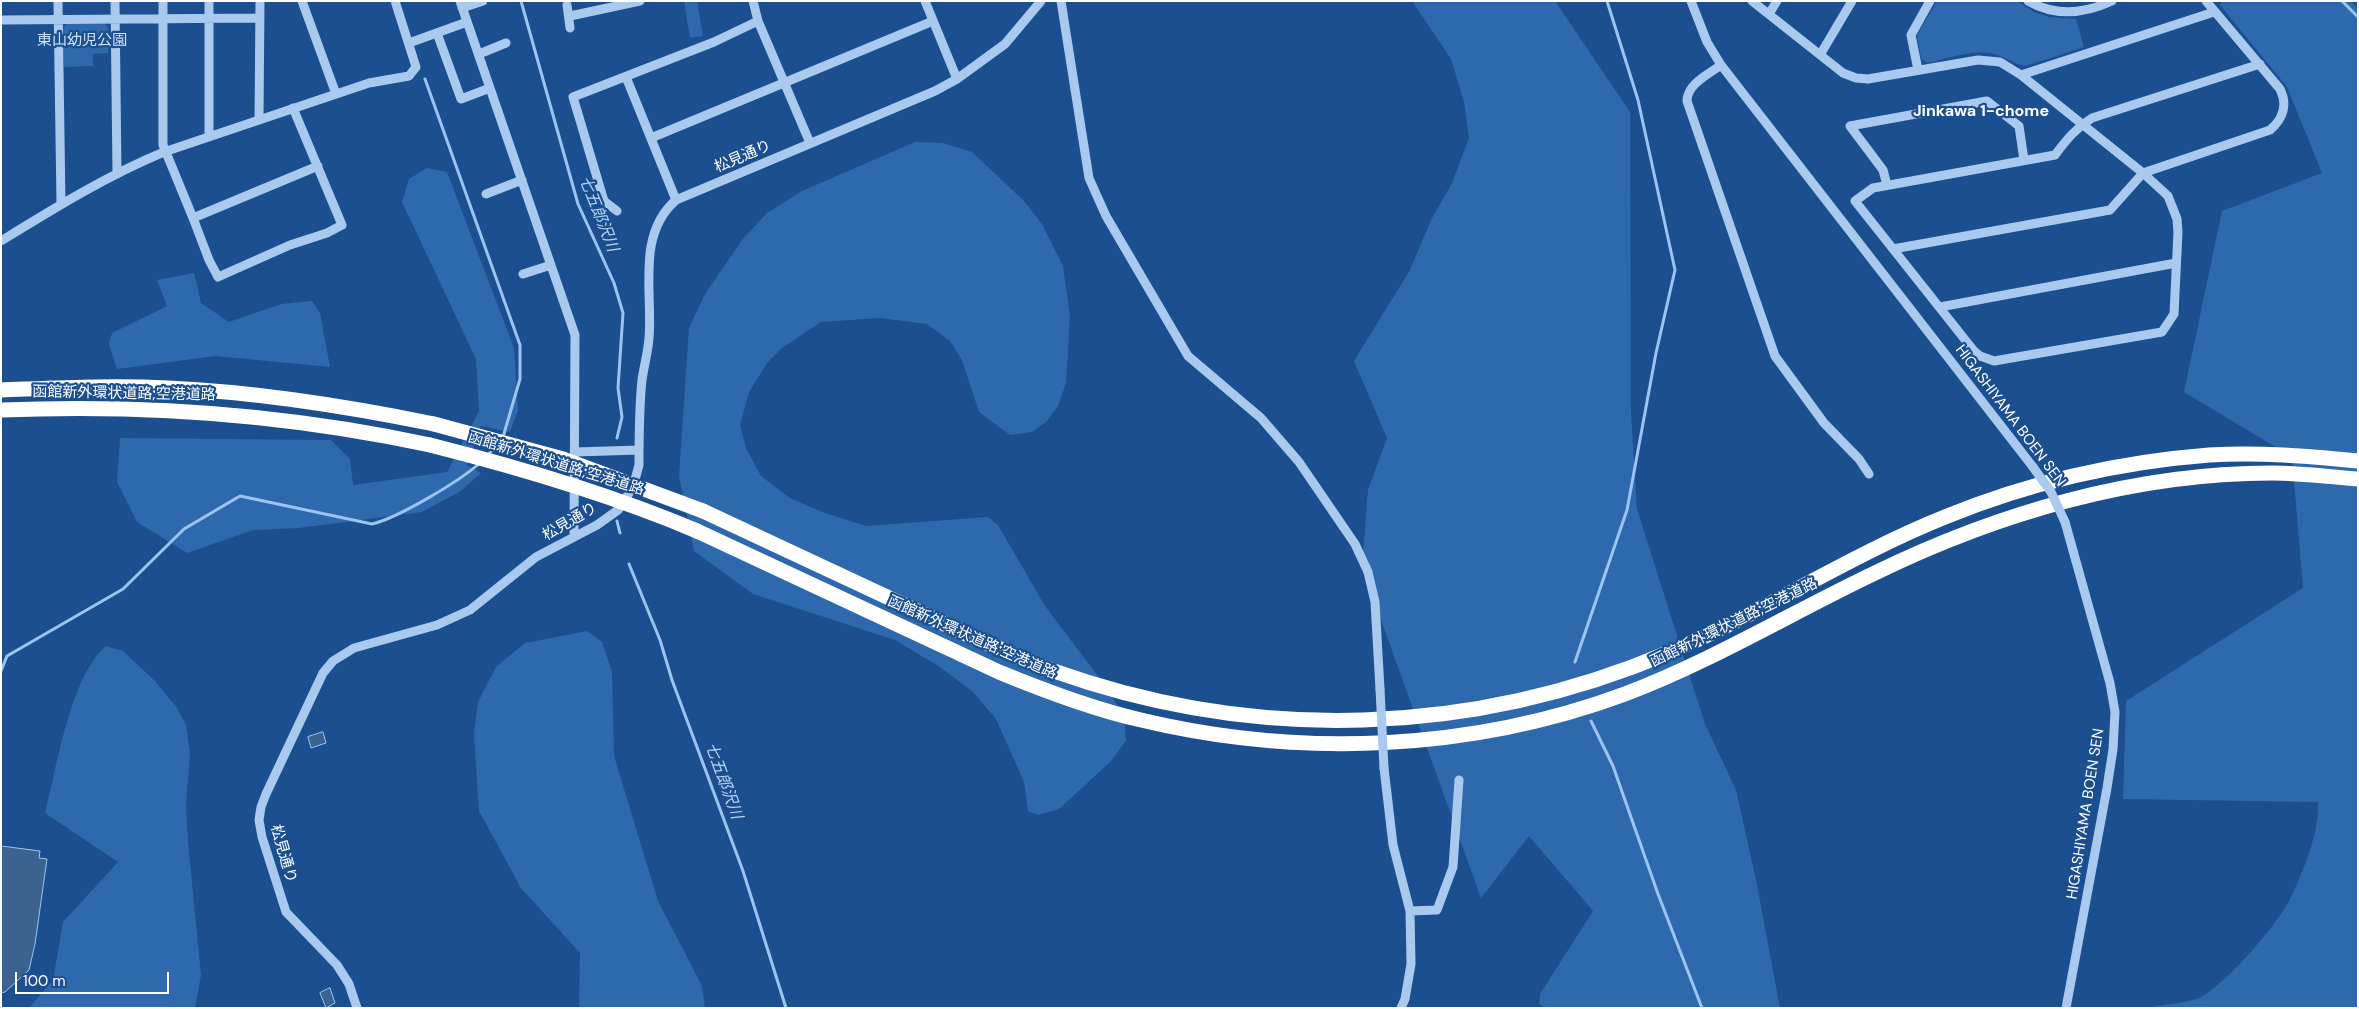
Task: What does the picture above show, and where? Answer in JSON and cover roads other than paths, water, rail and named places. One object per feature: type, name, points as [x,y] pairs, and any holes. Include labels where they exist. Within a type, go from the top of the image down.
[{"type":"highway","name":"函館新外環状道路;空港道路","points":[[1,390],[74,387],[167,388],[255,395],[381,413],[434,424],[563,459],[703,511],[1007,652],[1100,686],[1146,699],[1196,709],[1254,717],[1330,722],[1396,720],[1451,714],[1497,706],[1616,673],[1715,631],[1869,552],[1945,517],[2027,488],[2108,469],[2208,456],[2307,456],[2358,462]]},
{"type":"highway","name":"函館新外環状道路;空港道路","points":[[1,410],[74,407],[165,409],[252,415],[324,424],[430,445],[558,479],[637,506],[697,531],[999,672],[1046,691],[1094,707],[1140,720],[1201,733],[1262,740],[1330,744],[1387,742],[1454,736],[1556,716],[1622,694],[1677,673],[1726,650],[1876,572],[1950,539],[2034,509],[2110,491],[2196,476],[2275,473],[2358,479]]},
{"type":"street","points":[[58,1],[61,204]]},
{"type":"street","points":[[115,1],[117,174]]},
{"type":"street","points":[[163,1],[164,152],[194,218],[209,260],[218,277],[290,245],[327,234],[342,225],[293,108]]},
{"type":"street","points":[[209,1],[209,137]]},
{"type":"street","points":[[259,119],[260,1]]},
{"type":"street","points":[[302,1],[336,94]]},
{"type":"street","points":[[1,241],[61,204],[117,174],[164,152],[369,83],[409,76],[416,67],[395,1]]},
{"type":"street","points":[[483,1],[461,5],[575,335],[574,536]]},
{"type":"street","points":[[570,16],[640,1]]},
{"type":"street","points":[[754,1],[758,21],[810,143]]},
{"type":"street","points":[[925,1],[957,79]]},
{"type":"street","name":"松見通り","points":[[357,1008],[349,984],[337,964],[286,912],[261,829],[261,807],[266,794],[323,672],[333,661],[354,648],[437,625],[470,610],[536,557],[597,525],[618,510],[638,475],[642,380],[650,322],[649,256],[657,225],[666,209],[676,200],[936,91],[957,79],[1005,44],[1041,1]]},
{"type":"street","points":[[1062,1],[1089,178],[1103,208],[1188,356],[1261,418],[1299,462],[1355,544],[1368,572],[1375,602],[1384,768],[1393,844],[1410,912],[1411,964],[1405,999],[1401,1008]]},
{"type":"street","name":"HIGASHIYAMA BOEN SEN","points":[[1691,1],[1707,42],[1721,65],[2033,467],[2051,492],[2065,522],[2107,674],[2115,712],[2114,749],[2066,1008]]},
{"type":"street","points":[[1752,1],[1843,73],[1861,79],[1986,59],[2006,64],[2021,74],[2082,124],[2143,172],[2168,196],[2175,211],[2178,232],[2174,314],[2162,332],[1994,361],[1980,356],[1974,351],[1855,201],[1873,188],[2055,154],[2072,132],[2082,124],[2092,118],[2260,64]]},
{"type":"street","points":[[1769,14],[1777,1]]},
{"type":"street","points":[[1820,55],[1852,1]]},
{"type":"street","points":[[1918,70],[1911,35],[1930,1]]},
{"type":"street","points":[[2028,1],[2050,11],[2072,12],[2094,8],[2112,1]]},
{"type":"street","points":[[1893,249],[2110,210],[2143,172],[2270,130],[2277,124],[2283,110],[2283,95],[2260,64],[2206,1]]},
{"type":"street","points":[[567,5],[570,16],[570,28]]},
{"type":"street","points":[[2021,74],[2214,12]]},
{"type":"street","points":[[1,20],[260,18]]},
{"type":"street","points":[[617,211],[604,201],[573,97],[626,77],[758,21]]},
{"type":"street","points":[[651,138],[934,21]]},
{"type":"street","points":[[409,43],[467,22]]},
{"type":"street","points":[[437,33],[461,99],[490,88]]},
{"type":"street","points":[[479,54],[506,43]]},
{"type":"street","points":[[1721,65],[1693,86],[1687,95],[1687,101],[1776,356],[1824,424],[1859,459],[1869,474]]},
{"type":"street","points":[[626,77],[676,200]]},
{"type":"street","points":[[1887,185],[1884,170],[1850,126],[1987,101],[2019,126],[2024,160]]},
{"type":"street","points":[[194,218],[318,166]]},
{"type":"street","points":[[486,194],[522,180]]},
{"type":"street","points":[[1940,307],[2176,264]]},
{"type":"street","points":[[523,274],[551,265]]},
{"type":"street","points":[[575,452],[639,450]]},
{"type":"street","points":[[1410,912],[1437,910],[1453,867],[1459,780]]},
{"type":"waterway","name":"七五郎沢川","points":[[521,1],[578,204],[614,283],[623,313],[618,388],[622,417],[617,438]]},
{"type":"waterway","points":[[1575,662],[1627,510],[1656,353],[1675,270],[1638,100],[1607,1]]},
{"type":"waterway","points":[[2342,1],[2358,17]]},
{"type":"waterway","points":[[425,79],[520,345],[520,379],[503,437]]},
{"type":"waterway","points":[[487,456],[496,446]]},
{"type":"waterway","points":[[1,671],[7,656],[123,589],[184,529],[240,496],[372,524],[428,498],[459,479],[481,462]]},
{"type":"waterway","name":"七五郎沢川","points":[[617,521],[620,533]]},
{"type":"waterway","name":"七五郎沢川","points":[[629,564],[660,640],[672,680],[743,871],[786,1008]]},
{"type":"waterway","points":[[1591,721],[1613,766],[1658,894],[1702,1008]]},
{"type":"district","name":"Jinkawa 1-chome","points":[[1981,112]]},
{"type":"park label","name":"東山幼児公園","points":[[82,41]]}]
